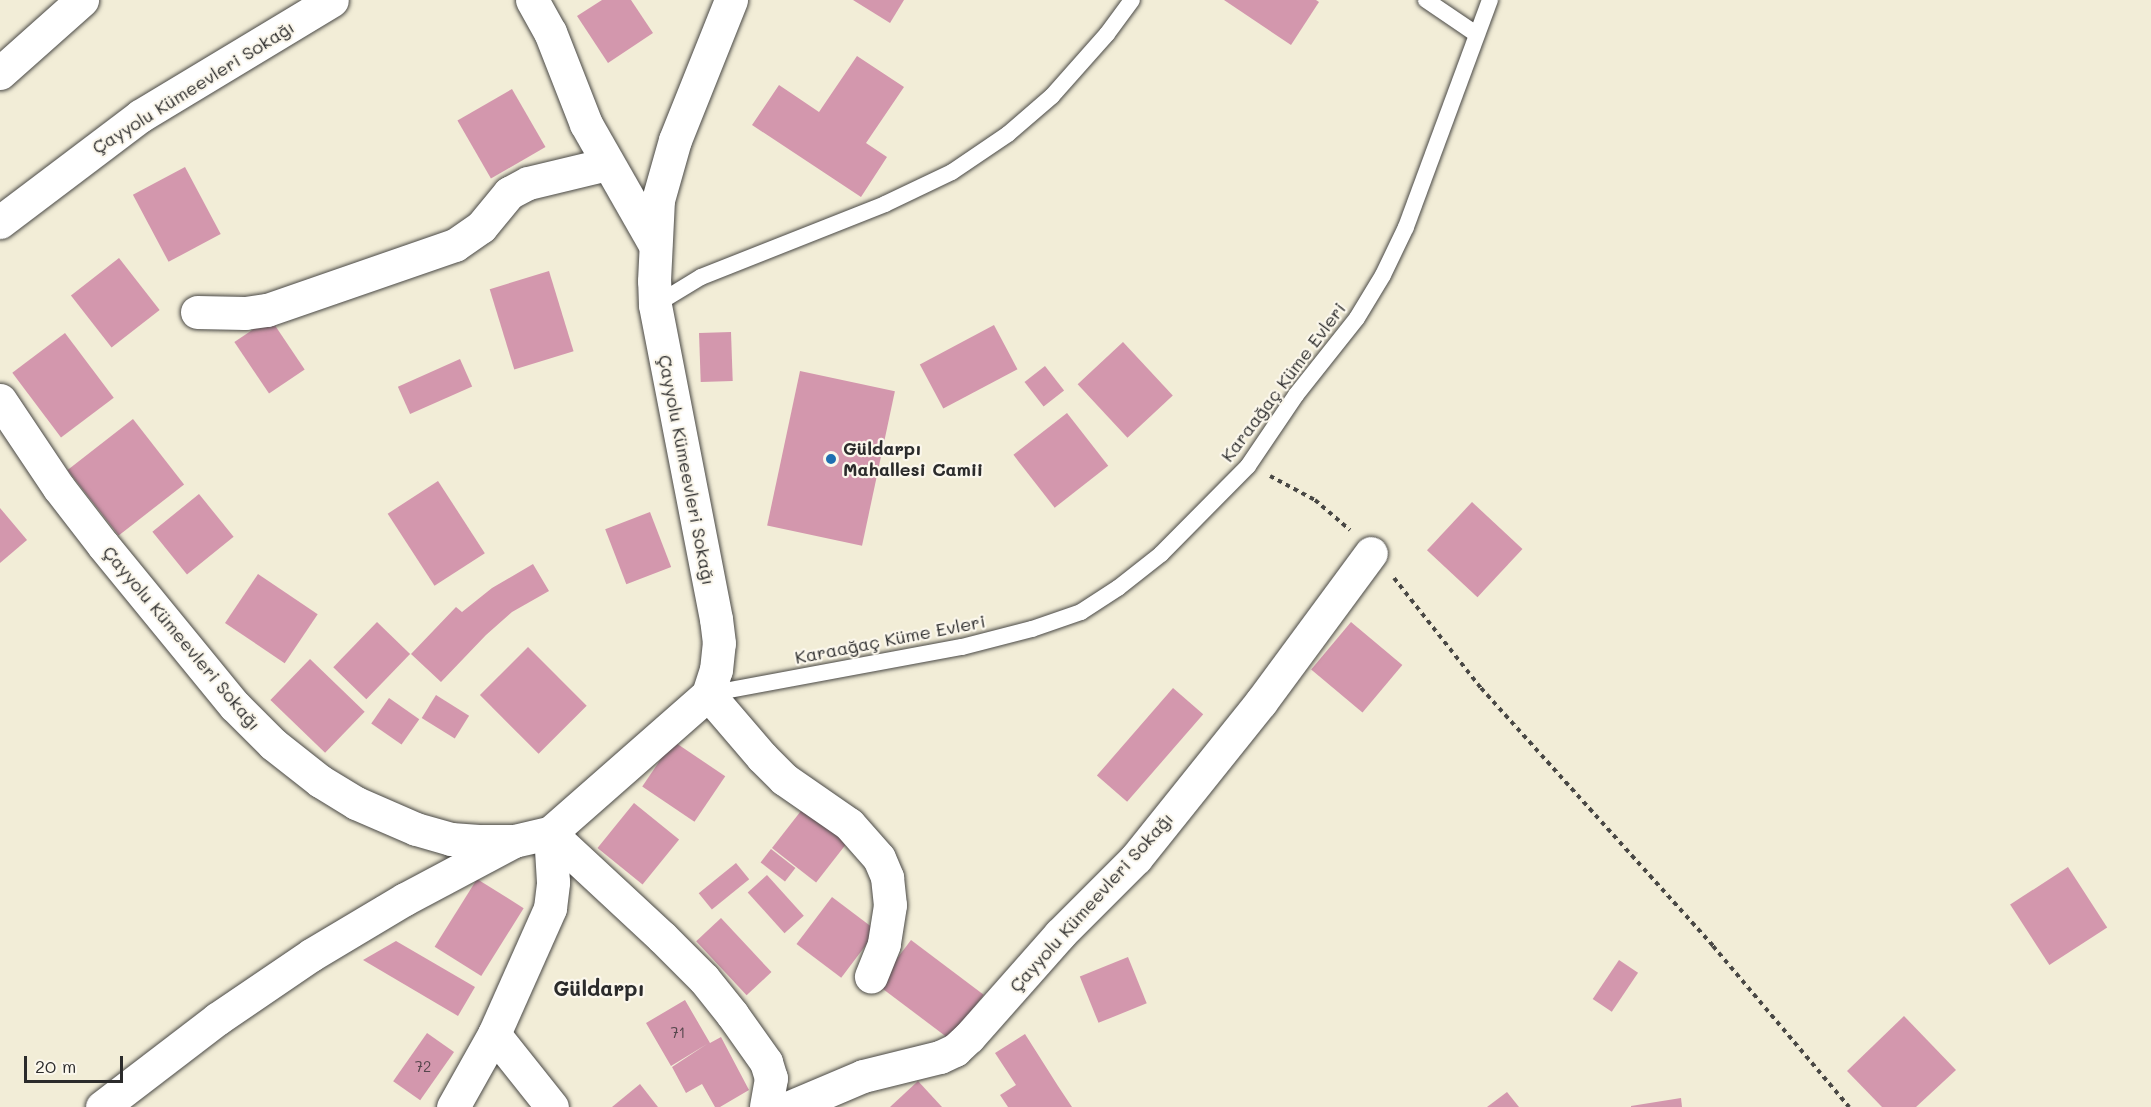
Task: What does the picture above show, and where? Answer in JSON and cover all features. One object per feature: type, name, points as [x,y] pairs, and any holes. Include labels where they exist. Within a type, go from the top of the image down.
[{"type":"street","points":[[0,73],[82,0]]},
{"type":"street","name":"Çayyolu Kümeevleri Sokağı","points":[[0,222],[140,116],[332,0]]},
{"type":"street","points":[[532,0],[550,32],[582,115],[607,164],[655,244]]},
{"type":"street","name":"Çayyolu Kümeevleri Sokağı","points":[[0,400],[59,488],[118,564],[235,706],[273,744],[320,781],[356,803],[416,830],[452,839],[514,841],[550,833],[708,694],[716,670],[719,643],[716,619],[655,305],[655,244],[658,200],[675,140],[731,0]]},
{"type":"street","points":[[197,312],[245,313],[267,310],[455,245],[481,227],[509,193],[518,188],[528,183],[607,164]]},
{"type":"street","name":"Çayyolu Kümeevleri Sokağı","points":[[790,1107],[862,1076],[940,1058],[955,1050],[969,1037],[1060,934],[1136,858],[1261,702],[1371,553]]},
{"type":"street","points":[[708,694],[784,779],[849,824],[879,858],[887,877],[890,905],[884,944],[871,976]]},
{"type":"street","points":[[453,1107],[494,1034],[550,908],[553,882],[550,833]]},
{"type":"street","points":[[550,833],[662,937],[704,979],[732,1014],[766,1062],[771,1078],[765,1107]]},
{"type":"street","name":"Çayyolu Kümeevleri Sokağı","points":[[102,1107],[217,1019],[311,955],[405,898],[514,841]]},
{"type":"street","points":[[494,1034],[552,1107]]},
{"type":"lane","points":[[655,305],[701,277],[885,204],[951,172],[1008,134],[1052,96],[1107,34],[1131,0]]},
{"type":"lane","points":[[1426,0],[1476,34]]},
{"type":"lane","name":"Karaağaç Küme Evleri","points":[[708,694],[962,647],[1032,629],[1081,612],[1118,588],[1161,554],[1248,466],[1296,395],[1356,318],[1383,275],[1414,206],[1490,0]]},
{"type":"path","points":[[1248,466],[1315,500],[1346,526],[1408,593],[1481,688],[1713,946],[1849,1107]]},
{"type":"building","points":[[602,0],[631,0],[653,33],[608,63],[577,16]]},
{"type":"building","points":[[853,0],[904,0],[890,23]]},
{"type":"building","points":[[1224,0],[1316,0],[1319,2],[1291,45]]},
{"type":"building","points":[[857,56],[904,87],[866,143],[887,157],[861,197],[752,125],[779,85],[819,112]]},
{"type":"building","points":[[512,89],[546,147],[491,179],[457,120]]},
{"type":"building","points":[[185,167],[221,234],[169,262],[133,195]]},
{"type":"building","points":[[119,258],[160,310],[112,348],[71,296]]},
{"type":"building","points":[[549,271],[574,351],[514,369],[490,289]]},
{"type":"building","points":[[270,318],[305,369],[269,393],[234,342]]},
{"type":"building","points":[[994,325],[1017,369],[943,409],[920,364]]},
{"type":"building","points":[[731,332],[733,381],[701,382],[699,333]]},
{"type":"building","points":[[65,333],[114,398],[61,437],[12,373]]},
{"type":"building","points":[[1123,342],[1173,395],[1127,438],[1078,384]]},
{"type":"building","points":[[460,359],[472,386],[410,414],[398,387]]},
{"type":"building","points":[[1045,366],[1064,390],[1044,406],[1025,382]]},
{"type":"building","name":"Güldarpı Mahallesi Camii","points":[[800,371],[895,391],[862,546],[767,526]]},
{"type":"building","points":[[1067,413],[1108,466],[1055,508],[1013,455]]},
{"type":"building","points":[[133,419],[184,484],[119,536],[68,470]]},
{"type":"building","points":[[438,481],[485,553],[435,586],[388,514]]},
{"type":"building","points":[[199,494],[234,537],[187,575],[152,532]]},
{"type":"building","points":[[1472,502],[1522,549],[1477,597],[1427,550]]},
{"type":"building","points":[[0,508],[27,540],[0,563]]},
{"type":"building","points":[[650,512],[671,567],[626,584],[605,529]]},
{"type":"building","points":[[533,564],[549,591],[512,612],[486,635],[441,682],[411,654],[456,607],[462,612],[492,588]]},
{"type":"building","points":[[258,574],[318,614],[285,663],[225,623]]},
{"type":"building","points":[[377,622],[410,654],[366,699],[333,667]]},
{"type":"building","points":[[1351,622],[1402,665],[1362,713],[1311,669]]},
{"type":"building","points":[[528,647],[587,706],[539,754],[480,695]]},
{"type":"building","points":[[310,659],[365,712],[325,753],[270,700]]},
{"type":"building","points":[[1173,688],[1203,714],[1127,802],[1097,776]]},
{"type":"building","points":[[436,695],[469,716],[455,739],[422,718]]},
{"type":"building","points":[[389,698],[419,719],[402,745],[371,723]]},
{"type":"building","points":[[673,741],[725,776],[694,822],[642,787]]},
{"type":"building","points":[[634,803],[679,840],[643,885],[597,848]]},
{"type":"building","points":[[804,807],[848,841],[816,882],[772,848]]},
{"type":"building","points":[[771,849],[795,868],[785,881],[761,862]]},
{"type":"building","points":[[736,863],[749,879],[712,910],[699,893]]},
{"type":"building","points":[[2068,867],[2107,927],[2049,965],[2010,905]]},
{"type":"building","points":[[767,875],[804,916],[784,933],[748,892]]},
{"type":"building","points":[[477,879],[524,908],[481,976],[435,947]]},
{"type":"building","points":[[832,897],[877,931],[841,978],[796,944]]},
{"type":"building","points":[[721,918],[771,972],[747,995],[696,941]]},
{"type":"building","points":[[911,940],[984,995],[950,1039],[877,985]]},
{"type":"building","points":[[396,941],[475,987],[458,1016],[363,960]]},
{"type":"building","points":[[1128,957],[1147,1003],[1099,1023],[1080,976]]},
{"type":"building","points":[[1619,960],[1638,973],[1612,1012],[1593,999]]},
{"type":"building","points":[[685,1000],[710,1043],[721,1037],[749,1090],[720,1107],[715,1107],[702,1084],[686,1093],[672,1067],[707,1044],[671,1066],[646,1023]]},
{"type":"building","points":[[1904,1016],[1956,1070],[1916,1107],[1882,1107],[1847,1071]]},
{"type":"building","points":[[427,1033],[454,1052],[420,1100],[393,1081]]},
{"type":"building","points":[[1025,1034],[1072,1107],[1008,1107],[1000,1095],[1016,1085],[995,1053]]},
{"type":"building","points":[[918,1081],[942,1107],[890,1107]]},
{"type":"building","points":[[640,1084],[658,1107],[612,1107]]},
{"type":"building","points":[[1507,1092],[1519,1107],[1487,1107]]},
{"type":"building","points":[[1681,1098],[1682,1107],[1631,1107],[1631,1106]]},
{"type":"place","name":"Güldarpı Mahallesi Camii","points":[[831,459]]},
{"type":"district","name":"Güldarpı","points":[[599,988]]}]
